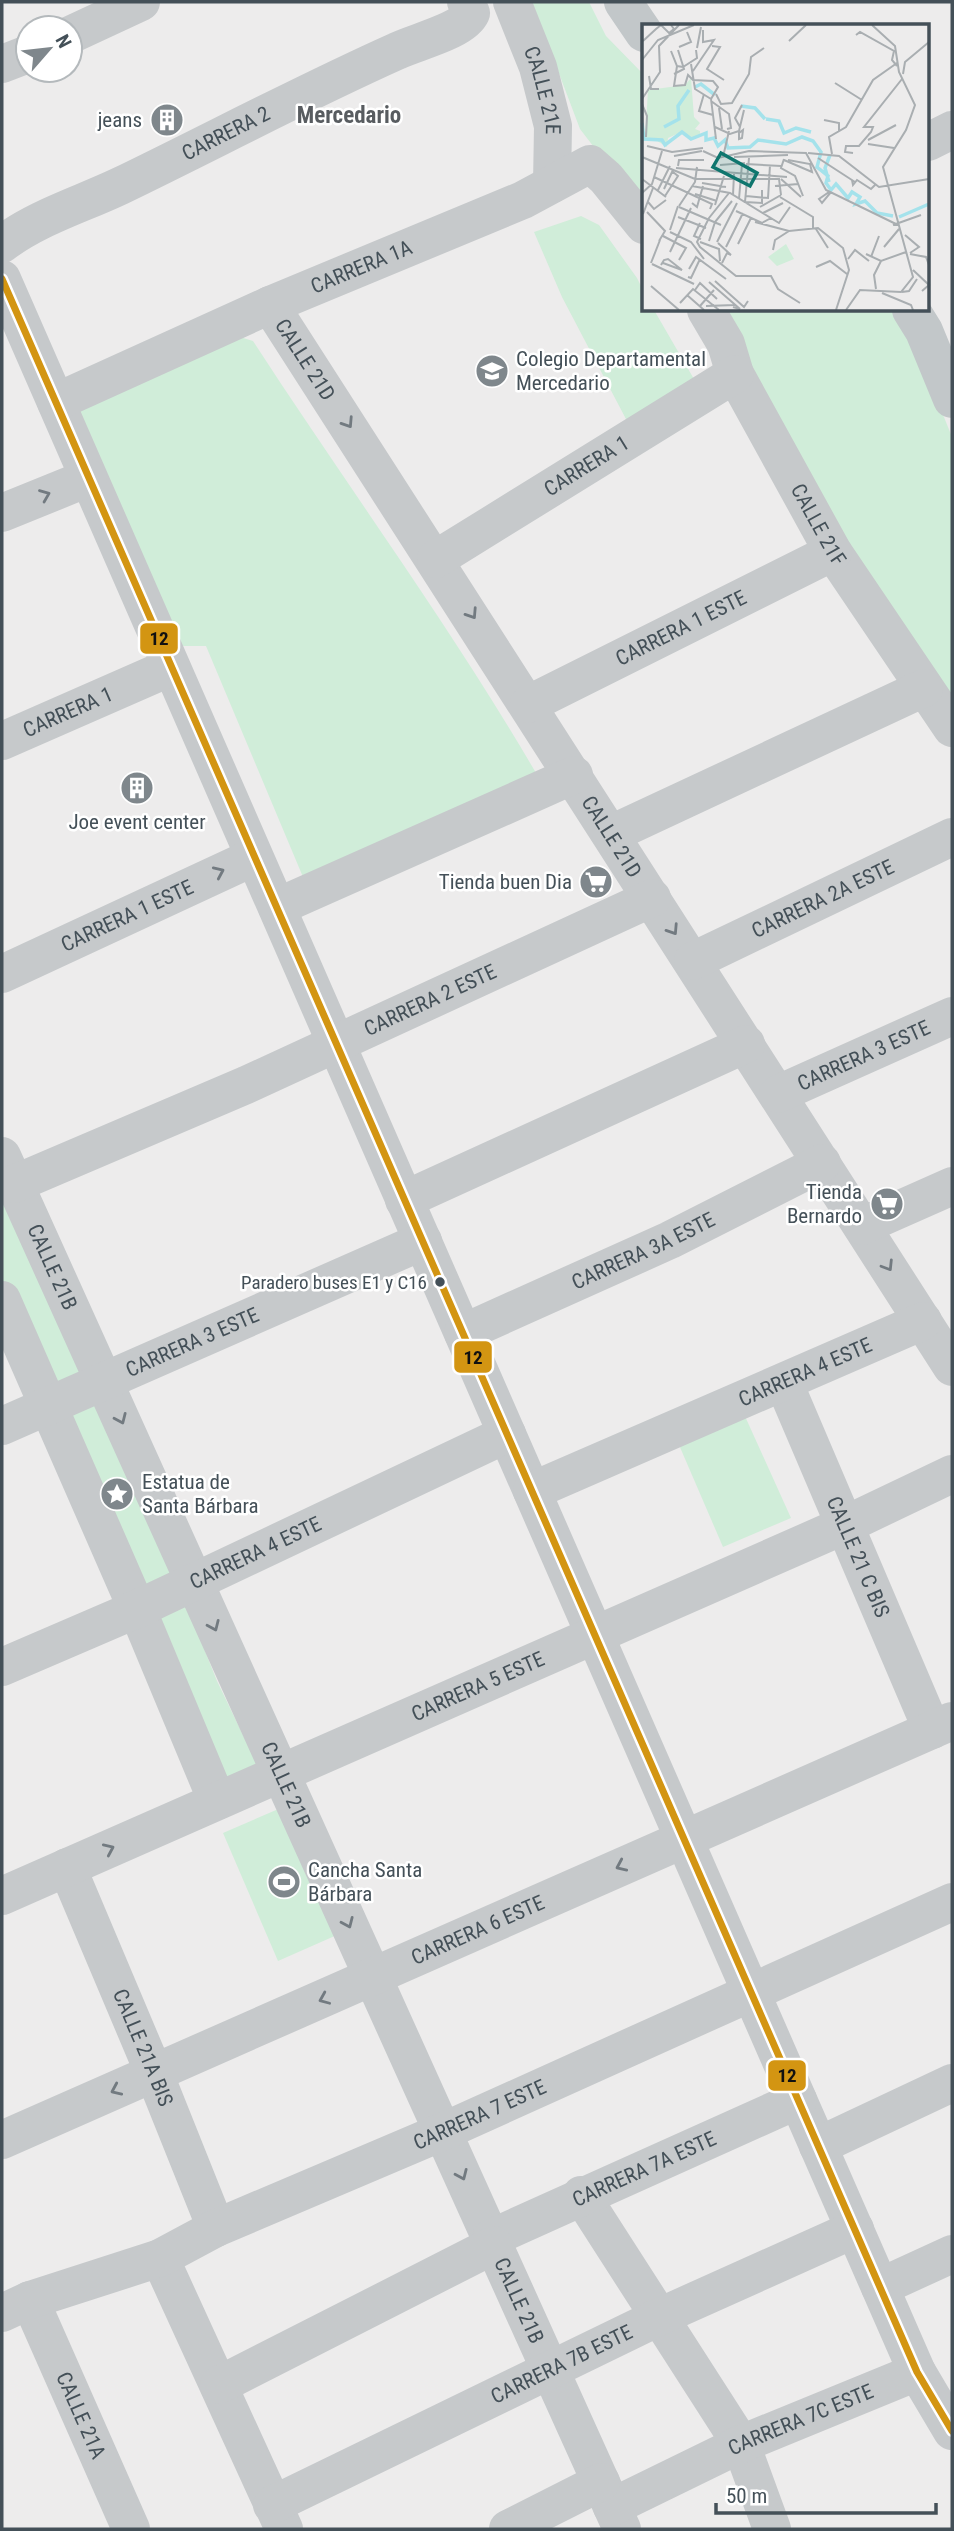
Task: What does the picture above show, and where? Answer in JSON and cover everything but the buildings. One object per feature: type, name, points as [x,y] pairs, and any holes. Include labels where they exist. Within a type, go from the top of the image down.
[{"type":"main road","points":[[623,2],[642,30]]},
{"type":"main road","points":[[912,312],[924,331],[952,399]]},
{"type":"street","points":[[84,28],[141,2]]},
{"type":"street","name":"CALLE 21E","points":[[512,2],[538,67],[553,126],[552,184]]},
{"type":"street","name":"CARRERA 2","points":[[2,244],[23,228],[118,187],[216,136],[398,50],[459,15]]},
{"type":"street","points":[[930,141],[952,130]]},
{"type":"street","points":[[552,184],[590,164],[606,178],[642,223]]},
{"type":"street","name":"CARRERA 1A","points":[[55,402],[270,305],[523,200],[552,184]]},
{"type":"street","points":[[2,279],[917,2372],[952,2431]]},
{"type":"street","name":"CALLE 21D","points":[[270,305],[950,1361]]},
{"type":"street","name":"CALLE 21F","points":[[707,312],[726,344],[735,374],[833,552],[952,728]]},
{"type":"street","name":"CARRERA 1","points":[[436,559],[735,374]]},
{"type":"street","points":[[2,513],[88,478]]},
{"type":"street","name":"CARRERA 1 ESTE","points":[[529,704],[833,552]]},
{"type":"street","name":"CARRERA 1","points":[[2,741],[171,667]]},
{"type":"street","points":[[611,834],[924,688]]},
{"type":"street","points":[[277,907],[574,775]]},
{"type":"street","name":"CARRERA 2A ESTE","points":[[693,961],[952,837]]},
{"type":"street","name":"CARRERA 1 ESTE","points":[[2,974],[254,857]]},
{"type":"street","name":"CARRERA 2 ESTE","points":[[8,1170],[246,1084],[335,1041],[653,898]]},
{"type":"street","name":"CARRERA 3 ESTE","points":[[778,1094],[952,1016]]},
{"type":"street","points":[[404,1200],[746,1044]]},
{"type":"street","name":"CARRERA 3A ESTE","points":[[463,1333],[670,1240],[822,1163]]},
{"type":"street","name":"CALLE 21B","points":[[8,1170],[612,2506]]},
{"type":"street","points":[[862,1226],[952,1186]]},
{"type":"street","name":"CARRERA 3 ESTE","points":[[2,1426],[423,1241]]},
{"type":"street","points":[[2,1300],[138,1609],[217,1801]]},
{"type":"street","name":"CARRERA 4 ESTE","points":[[532,1491],[923,1321]]},
{"type":"street","name":"CALLE 21 C BIS","points":[[784,1383],[845,1525],[942,1726]]},
{"type":"street","name":"CARRERA 4 ESTE","points":[[2,1667],[138,1609],[507,1434]]},
{"type":"street","name":"CARRERA 5 ESTE","points":[[2,1896],[845,1525],[952,1474]]},
{"type":"street","name":"CARRERA 6 ESTE","points":[[2,2140],[942,1726]]},
{"type":"street","name":"CALLE 21A BIS","points":[[67,1867],[155,2073],[216,2228]]},
{"type":"street","name":"CARRERA 7 ESTE","points":[[16,2307],[160,2258],[216,2228],[442,2132],[952,1902]]},
{"type":"street","points":[[818,2146],[952,2083]]},
{"type":"street","name":"CARRERA 7A ESTE","points":[[219,2385],[581,2195],[798,2100]]},
{"type":"street","points":[[581,2195],[741,2444],[772,2529]]},
{"type":"street","name":"CARRERA 7B ESTE","points":[[278,2517],[550,2370],[659,2317],[855,2230]]},
{"type":"street","points":[[880,2287],[952,2254]]},
{"type":"street","points":[[160,2258],[278,2517]]},
{"type":"street","name":"CALLE 21A","points":[[16,2307],[131,2529]]},
{"type":"street","name":"CARRERA 7C ESTE","points":[[525,2525],[612,2506],[741,2444],[917,2372]]},
{"type":"green space","points":[[532,2],[589,2],[606,36],[642,73],[642,209],[580,129]]},
{"type":"green space","points":[[581,216],[599,225],[642,288],[642,312],[655,312],[698,386],[627,421],[562,297],[534,232]]},
{"type":"green space","points":[[717,312],[895,312],[911,335],[952,437],[952,715],[890,627]]},
{"type":"green space","points":[[240,337],[253,341],[433,609],[536,773],[303,877],[206,646],[173,646],[72,413]]},
{"type":"green space","points":[[2,1199],[97,1365],[45,1389],[2,1289]]},
{"type":"green space","points":[[111,1395],[177,1573],[135,1591],[58,1415]]},
{"type":"green space","points":[[739,1403],[791,1518],[723,1547],[673,1431]]},
{"type":"green space","points":[[183,1596],[217,1681],[257,1764],[218,1782],[146,1613]]},
{"type":"green space","name":"Cancha Santa Bárbara","points":[[290,1804],[346,1931],[278,1961],[223,1833]]},
{"type":"transit line","name":"12","points":[[2,279],[917,2372],[952,2431]]},
{"type":"place","name":"jeans","points":[[167,120]]},
{"type":"place","name":"Colegio Departamental Mercedario","points":[[492,371]]},
{"type":"place","name":"Joe event center","points":[[137,788]]},
{"type":"place","name":"Tienda buen Dia","points":[[596,882]]},
{"type":"place","name":"Tienda Bernardo","points":[[887,1204]]},
{"type":"place","name":"Paradero buses E1 y C16","points":[[440,1282]]},
{"type":"place","name":"Estatua de Santa Bárbara","points":[[117,1494]]},
{"type":"place","name":"Cancha Santa Bárbara","points":[[284,1882]]},
{"type":"district","name":"Mercedario","points":[[349,115]]}]
